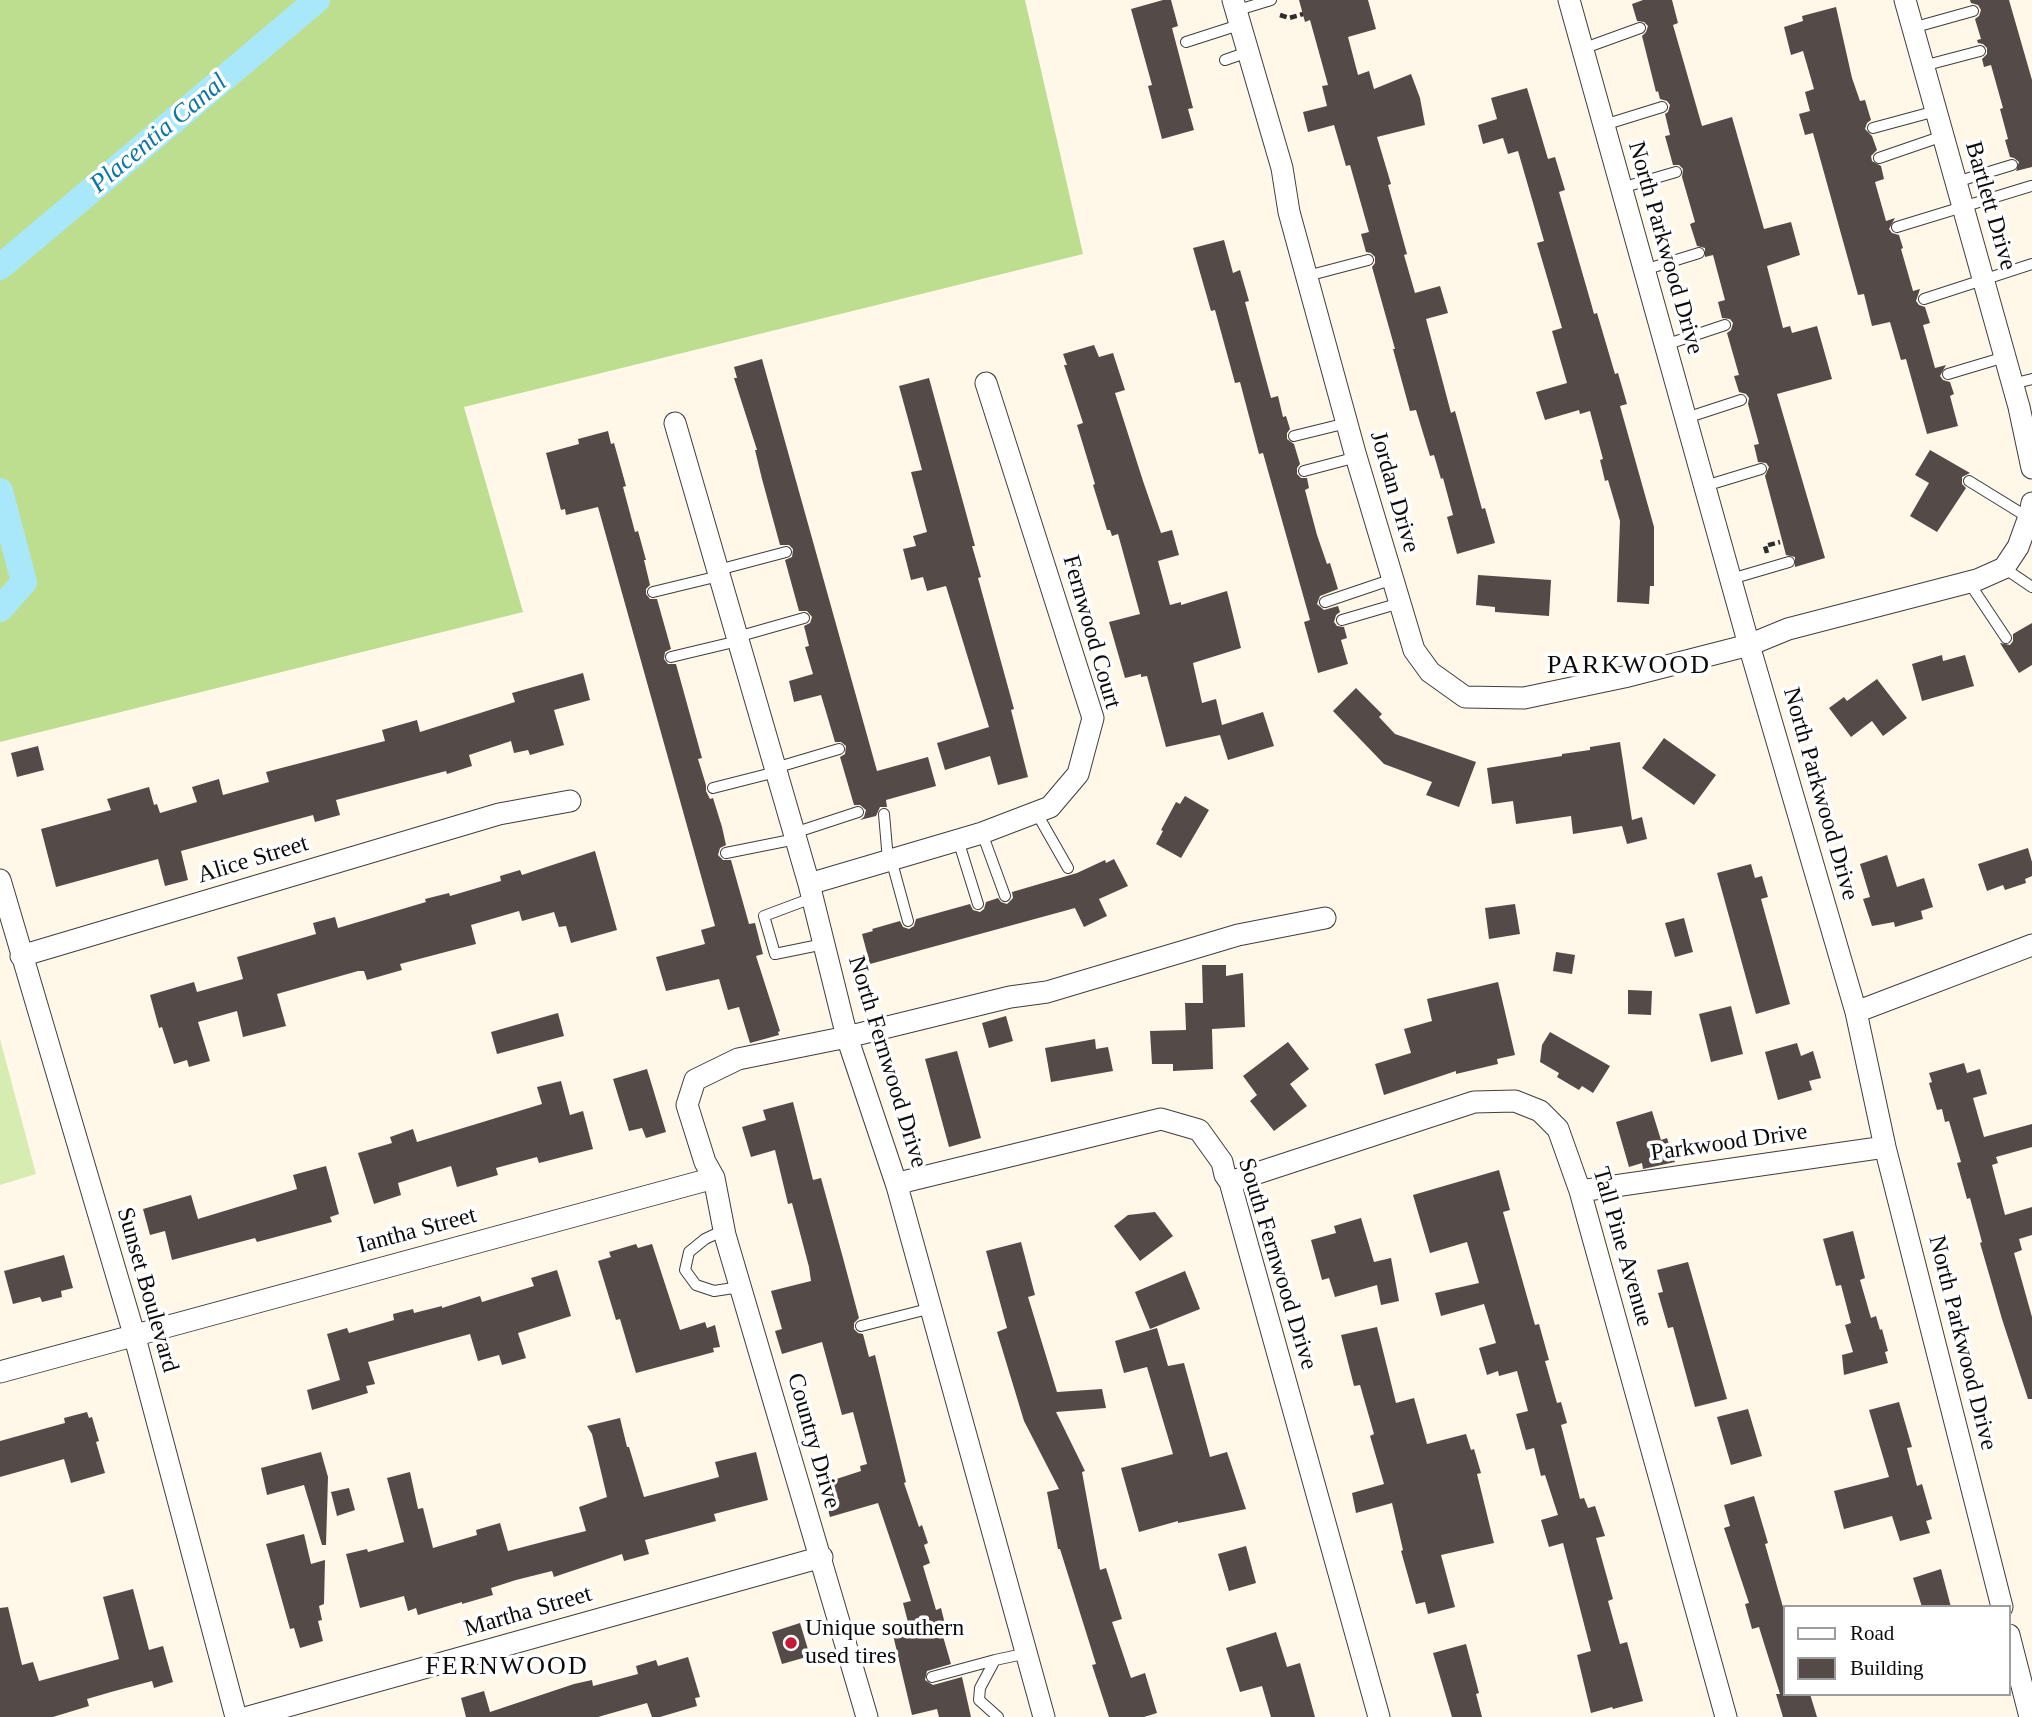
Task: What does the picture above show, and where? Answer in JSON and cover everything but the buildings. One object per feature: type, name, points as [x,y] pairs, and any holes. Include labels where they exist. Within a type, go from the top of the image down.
[{"type":"street","name":"North Parkwood Drive","points":[[1569,0],[1749,645],[1856,1012],[1885,1147],[2001,1605]]},
{"type":"street","name":"Bartlett Drive","points":[[1905,0],[2005,357],[2022,381],[2032,468]]},
{"type":"street","name":"Jordan Drive","points":[[1236,12],[1282,168],[1289,212],[1347,423],[1414,650],[1430,672],[1465,696],[1524,698],[1624,677],[1749,645]]},
{"type":"street","name":"Fernwood Court","points":[[810,891],[890,860],[982,833],[1050,807],[1078,774],[1093,718],[986,383]]},
{"type":"street","name":"North Fernwood Drive","points":[[675,423],[795,836],[848,1037],[897,1186],[932,1308],[1044,1717]]},
{"type":"street","points":[[1749,645],[1788,629],[2010,572],[2029,520]]},
{"type":"street","name":"Alice Street","points":[[21,957],[499,814],[570,801]]},
{"type":"street","name":"Sunset Boulevard","points":[[0,880],[134,1334],[236,1717]]},
{"type":"street","name":"Country Drive","points":[[867,1717],[740,1287],[724,1230],[714,1178],[705,1161],[687,1105],[695,1080],[738,1059],[848,1037],[1010,997],[1048,992],[1238,936],[1325,918]]},
{"type":"street","points":[[1856,1012],[2032,945]]},
{"type":"street","name":"Tall Pine Avenue","points":[[1230,1182],[1474,1102],[1515,1101],[1540,1111],[1558,1129],[1580,1191],[1726,1717]]},
{"type":"street","name":"South Fernwood Drive","points":[[897,1186],[907,1181],[1161,1119],[1199,1130],[1222,1162],[1230,1182],[1379,1717]]},
{"type":"street","name":"Parkwood Drive","points":[[1580,1191],[1885,1147]]},
{"type":"street","name":"Iantha Street","points":[[134,1334],[714,1178]]},
{"type":"street","points":[[0,1372],[134,1334]]},
{"type":"street","name":"Martha Street","points":[[248,1717],[822,1558]]},
{"type":"street","points":[[2011,1643],[2030,1717]]},
{"type":"lane","points":[[1186,42],[1236,12],[1271,0]]},
{"type":"lane","points":[[1912,28],[1973,10]]},
{"type":"lane","points":[[1582,49],[1640,28]]},
{"type":"lane","points":[[1923,66],[1980,51]]},
{"type":"lane","points":[[1225,60],[1248,52]]},
{"type":"lane","points":[[1604,125],[1662,107]]},
{"type":"lane","points":[[1873,128],[1936,111]]},
{"type":"lane","points":[[1879,158],[1942,136]]},
{"type":"lane","points":[[1956,182],[2012,165]]},
{"type":"lane","points":[[1621,188],[1675,172]]},
{"type":"lane","points":[[1897,227],[2031,186]]},
{"type":"lane","points":[[1644,270],[1699,253]]},
{"type":"lane","points":[[1307,276],[1368,260]]},
{"type":"lane","points":[[1924,299],[2032,264]]},
{"type":"lane","points":[[1665,345],[1725,326]]},
{"type":"lane","points":[[1948,374],[2005,357]]},
{"type":"lane","points":[[1686,418],[1741,400]]},
{"type":"lane","points":[[1294,436],[1347,423]]},
{"type":"lane","points":[[1304,471],[1357,457]]},
{"type":"lane","points":[[1705,486],[1760,468]]},
{"type":"lane","points":[[1969,481],[2029,520]]},
{"type":"lane","points":[[653,592],[786,552]]},
{"type":"lane","points":[[1731,579],[1789,562]]},
{"type":"lane","points":[[2010,572],[2032,572]]},
{"type":"lane","points":[[2010,572],[2032,587]]},
{"type":"lane","points":[[1325,602],[1393,579]]},
{"type":"lane","points":[[1968,581],[2006,638]]},
{"type":"lane","points":[[1342,620],[1400,603]]},
{"type":"lane","points":[[671,657],[804,618]]},
{"type":"lane","points":[[713,788],[839,749]]},
{"type":"lane","points":[[726,853],[795,836],[858,812]]},
{"type":"lane","points":[[1036,812],[1068,869]]},
{"type":"lane","points":[[884,814],[890,860],[908,921]]},
{"type":"lane","points":[[982,833],[1005,896]]},
{"type":"lane","points":[[958,839],[978,904]]},
{"type":"lane","points":[[810,891],[764,916],[775,954],[824,944]]},
{"type":"lane","points":[[724,1230],[689,1252],[685,1270],[696,1285],[714,1291],[740,1287]]},
{"type":"lane","points":[[861,1326],[932,1308]]},
{"type":"lane","points":[[932,1677],[1028,1653]]},
{"type":"lane","points":[[995,1660],[980,1688],[979,1700],[998,1717]]},
{"type":"green space","points":[[0,0],[1025,0],[1083,254],[464,407],[523,612],[0,742]]},
{"type":"green space","points":[[0,1039],[36,1174],[0,1185]]},
{"type":"waterway","name":"Placentia Canal","points":[[0,267],[317,0]]},
{"type":"waterway","name":"Placentia Canal","points":[[0,491],[24,582],[0,609]]},
{"type":"place","name":"Unique southern used tires","points":[[791,1643]]},
{"type":"district","name":"PARKWOOD","points":[[1629,666]]},
{"type":"district","name":"FERNWOOD","points":[[507,1667]]}]
